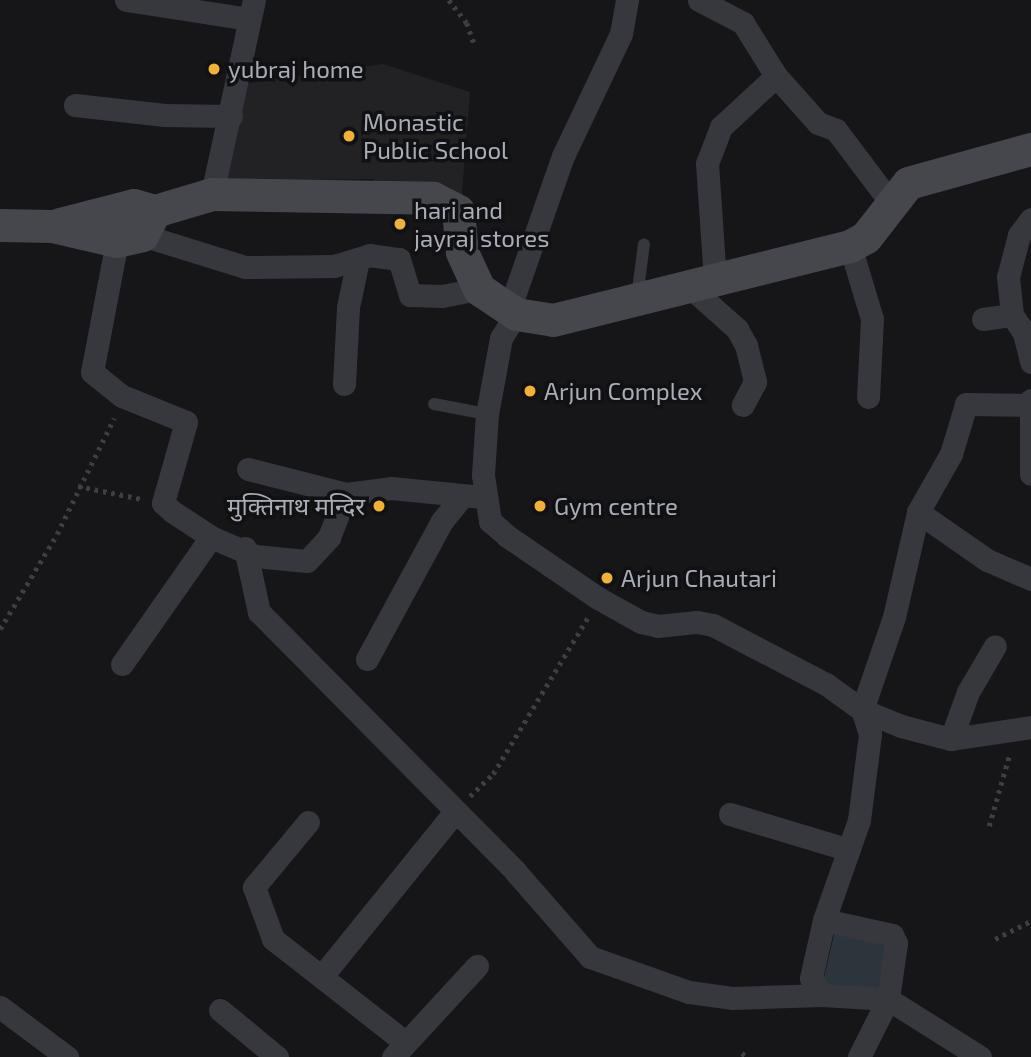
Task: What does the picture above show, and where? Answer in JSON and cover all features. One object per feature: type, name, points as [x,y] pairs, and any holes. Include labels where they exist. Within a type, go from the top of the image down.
[{"type":"street","points":[[126,0],[251,10],[232,116],[212,194]]},
{"type":"street","points":[[367,659],[442,521],[472,496],[501,338],[513,312],[563,156],[621,34],[627,0]]},
{"type":"street","points":[[698,0],[743,23],[776,76],[818,123],[836,130],[891,203]]},
{"type":"street","points":[[743,405],[755,382],[746,345],[703,284],[707,163],[721,127],[776,76]]},
{"type":"street","points":[[75,106],[164,116],[232,116]]},
{"type":"street","points":[[138,229],[212,194],[433,198],[458,211],[462,252],[479,289],[513,312],[553,320],[850,246],[866,237],[908,183],[929,174],[1031,149]]},
{"type":"street","points":[[52,226],[134,205],[138,229],[92,372],[122,396],[186,422],[163,503],[211,537],[245,548],[255,556],[307,561],[329,537],[346,494]]},
{"type":"street","points":[[1031,219],[1019,235],[1008,277],[1012,315],[1024,333],[1031,362]]},
{"type":"street","points":[[0,225],[138,229],[245,267],[334,266],[369,255],[399,260],[410,295],[442,296],[479,289]]},
{"type":"street","points":[[850,246],[872,319],[868,397]]},
{"type":"street","points":[[344,384],[348,307],[358,260]]},
{"type":"street","points":[[983,319],[1012,315]]},
{"type":"street","points":[[1031,400],[1031,474]]},
{"type":"street","points":[[822,995],[811,978],[824,920],[859,820],[870,734],[862,710],[894,617],[918,512],[951,454],[966,404],[1030,405]]},
{"type":"street","points":[[248,469],[346,494],[379,488],[472,496],[490,521],[598,598],[658,626],[697,622],[721,629],[826,684],[862,710],[951,739],[1024,729]]},
{"type":"street","points":[[918,512],[986,560],[1031,579]]},
{"type":"street","points":[[122,664],[211,537]]},
{"type":"street","points":[[245,548],[259,612],[515,872],[590,957],[689,992],[732,998],[822,995],[888,999],[980,1057]]},
{"type":"street","points":[[951,739],[968,692],[995,646]]},
{"type":"street","points":[[322,976],[454,813]]},
{"type":"street","points":[[730,814],[849,850]]},
{"type":"street","points":[[308,822],[254,887],[273,939],[322,976],[399,1049],[477,966]]},
{"type":"street","points":[[824,920],[892,935],[898,953],[888,999],[859,1057]]},
{"type":"street","points":[[0,1007],[67,1057]]},
{"type":"street","points":[[220,1010],[276,1057]]},
{"type":"lane","points":[[637,301],[643,244]]},
{"type":"lane","points":[[434,404],[486,414]]},
{"type":"path","points":[[449,0],[467,23],[474,43]]},
{"type":"path","points":[[0,629],[57,534],[122,396]]},
{"type":"path","points":[[78,486],[163,503]]},
{"type":"path","points":[[454,813],[493,774],[598,598]]},
{"type":"path","points":[[989,826],[1024,729]]},
{"type":"path","points":[[995,939],[1031,921]]},
{"type":"shaded area","name":"Monastic Public School","points":[[383,64],[470,92],[462,194],[388,190],[372,179],[222,181],[243,84]]},
{"type":"shaded area","points":[[835,930],[886,939],[883,988],[830,987],[823,982]]},
{"type":"place","name":"yubraj home","points":[[214,69]]},
{"type":"place","name":"Monastic Public School","points":[[349,136]]},
{"type":"place","name":"hari and jayraj stores","points":[[400,224]]},
{"type":"place","name":"Arjun Complex","points":[[530,391]]},
{"type":"place","name":"मुक्तिनाथ मन्दिर","points":[[379,506]]},
{"type":"place","name":"Gym centre","points":[[540,506]]},
{"type":"place","name":"Arjun Chautari","points":[[607,578]]}]
